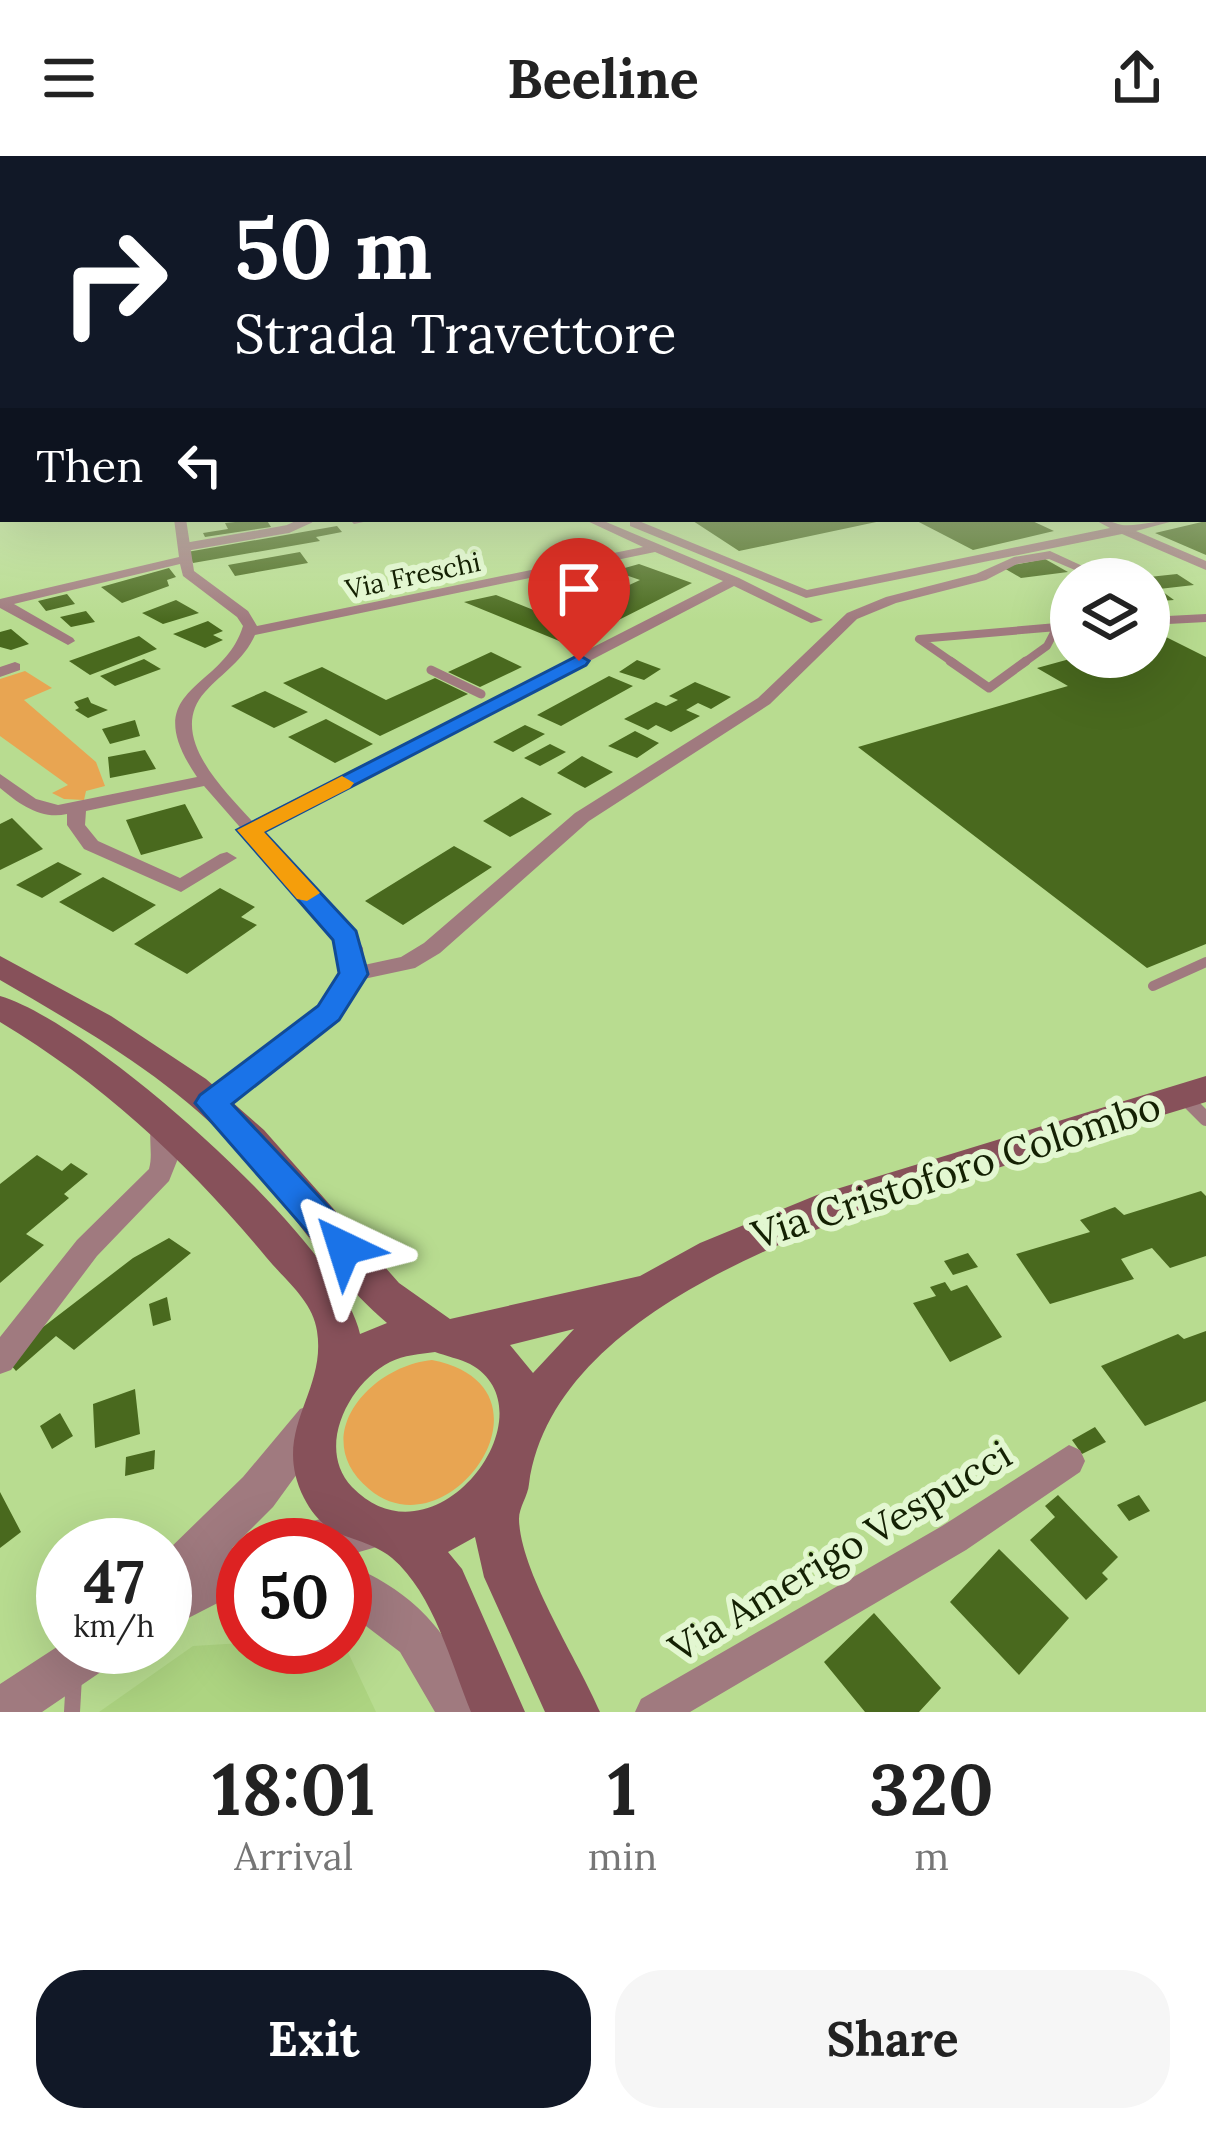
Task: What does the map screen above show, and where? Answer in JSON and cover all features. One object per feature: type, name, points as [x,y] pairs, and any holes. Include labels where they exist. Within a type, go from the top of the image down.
[{"type":"main road","points":[[0,966],[139,1048],[211,1103],[250,1139],[392,1306],[444,1334],[481,1346],[503,1364],[518,1390],[524,1420],[520,1447],[495,1518],[509,1577],[573,1712]]},
{"type":"main road","points":[[0,1007],[74,1050],[160,1114],[225,1179],[328,1304],[342,1349],[313,1447],[323,1485],[347,1516],[388,1532],[444,1587],[498,1712]]},
{"type":"main road","name":"Via Cristoforo Colombo","points":[[524,1420],[553,1380],[645,1292],[712,1252],[791,1218],[1198,1102]]},
{"type":"main road","name":"Via Cristoforo Colombo","points":[[444,1334],[484,1333],[645,1292]]},
{"type":"main road","points":[[324,1404],[370,1351],[402,1337],[444,1334]]},
{"type":"main road","points":[[388,1532],[454,1525],[495,1494],[510,1473]]},
{"type":"street","points":[[180,522],[188,573],[243,614],[250,632],[239,651],[197,692],[184,715],[186,741],[208,780],[346,938],[354,974]]},
{"type":"street","points":[[596,522],[816,620]]},
{"type":"street","points":[[632,522],[794,590],[820,593],[1161,522]]},
{"type":"street","points":[[1106,522],[1206,566]]},
{"type":"street","name":"Via Freschi","points":[[250,632],[656,548]]},
{"type":"street","points":[[1,603],[185,553]]},
{"type":"street","points":[[211,1103],[328,1013],[354,974],[407,963],[432,948],[582,818],[764,701],[852,616],[891,600],[981,577],[1014,562],[1050,554],[1059,558]]},
{"type":"street","points":[[249,830],[734,581]]},
{"type":"street","points":[[1,603],[68,641]]},
{"type":"street","points":[[0,779],[30,803],[57,811],[208,780]]},
{"type":"street","points":[[76,810],[76,825],[92,845],[181,886],[226,858]]},
{"type":"street","points":[[0,1360],[86,1248],[160,1174],[167,1138],[160,1114]]},
{"type":"street","points":[[192,1558],[258,1492],[324,1404]]},
{"type":"street","name":"Via Amerigo Vespucci","points":[[654,1712],[954,1538],[1070,1461]]},
{"type":"street","points":[[372,1534],[388,1532]]},
{"type":"street","points":[[372,1599],[397,1612],[436,1659],[459,1712]]},
{"type":"street","points":[[0,1712],[56,1674]]},
{"type":"lane","points":[[185,553],[303,522]]},
{"type":"lane","points":[[1170,620],[1206,618]]},
{"type":"lane","points":[[1025,627],[1057,627],[1047,646],[989,688],[920,639],[1025,627]]},
{"type":"lane","points":[[431,670],[481,694]]},
{"type":"lane","points":[[1153,986],[1206,962]]},
{"type":"lane","points":[[72,1712],[82,1674]]},
{"type":"shaded area","points":[[25,671],[52,688],[24,700],[96,762],[105,786],[86,791],[84,800],[52,793],[68,785],[0,736],[0,679]]},
{"type":"shaded area","points":[[432,1360],[472,1376],[491,1401],[493,1431],[482,1460],[460,1485],[432,1501],[400,1504],[369,1489],[351,1469],[344,1448],[345,1427],[354,1407],[387,1375]]},
{"type":"shaded area","points":[[216,1645],[216,1674],[358,1674],[376,1712],[99,1712],[153,1674],[192,1674],[193,1646]]},
{"type":"building","points":[[268,522],[271,527],[205,537],[203,533],[228,529],[225,523]]},
{"type":"building","points":[[695,522],[876,522],[739,551]]},
{"type":"building","points":[[919,522],[1034,522],[1054,531],[973,550]]},
{"type":"building","points":[[1206,522],[1206,555],[1155,533]]},
{"type":"building","points":[[337,526],[342,532],[316,537],[320,541],[193,563],[187,552]]},
{"type":"building","points":[[300,552],[308,563],[235,576],[228,565]]},
{"type":"building","points":[[1045,559],[1050,562],[1050,574],[1021,578],[1002,567]]},
{"type":"building","points":[[639,564],[692,583],[569,645],[464,602],[496,595],[556,619],[640,580],[614,571]]},
{"type":"building","points":[[169,568],[176,577],[167,580],[169,586],[122,603],[101,587]]},
{"type":"building","points":[[1177,574],[1194,585],[1170,588],[1170,575]]},
{"type":"building","points":[[67,594],[75,604],[46,611],[38,601]]},
{"type":"building","points":[[176,600],[199,613],[163,624],[142,613]]},
{"type":"building","points":[[86,611],[95,622],[71,627],[60,617]]},
{"type":"building","points":[[208,621],[223,631],[213,635],[223,640],[205,648],[173,634]]},
{"type":"building","points":[[11,629],[29,644],[11,650],[0,647],[0,632]]},
{"type":"building","points":[[139,636],[157,649],[90,675],[69,661]]},
{"type":"building","points":[[1170,639],[1206,657],[1206,944],[1147,968],[858,747],[1068,686],[1054,678],[1170,678]]},
{"type":"building","points":[[491,652],[522,667],[480,687],[448,672]]},
{"type":"building","points":[[144,659],[161,669],[115,686],[100,676]]},
{"type":"building","points":[[637,660],[661,669],[644,680],[619,672]]},
{"type":"building","points":[[322,667],[386,700],[435,678],[468,694],[380,736],[283,683]]},
{"type":"building","points":[[609,676],[633,686],[561,726],[537,715]]},
{"type":"building","points":[[695,682],[731,697],[711,709],[698,703],[686,710],[700,716],[671,732],[656,725],[648,730],[624,719],[656,702],[666,706],[678,700],[669,696]]},
{"type":"building","points":[[265,691],[308,712],[274,728],[231,706]]},
{"type":"building","points":[[88,697],[108,710],[88,718],[75,710],[79,708],[74,702]]},
{"type":"building","points":[[326,719],[373,744],[335,763],[288,737]]},
{"type":"building","points":[[135,720],[140,736],[110,744],[102,729]]},
{"type":"building","points":[[525,725],[545,734],[513,752],[493,742]]},
{"type":"building","points":[[635,731],[659,743],[637,758],[608,746]]},
{"type":"building","points":[[550,744],[566,752],[540,766],[524,758]]},
{"type":"building","points":[[145,750],[156,769],[110,778],[108,757]]},
{"type":"building","points":[[582,756],[613,772],[585,788],[557,773]]},
{"type":"building","points":[[522,797],[552,814],[510,837],[483,821]]},
{"type":"building","points":[[185,804],[203,838],[141,855],[126,820]]},
{"type":"building","points":[[12,818],[43,849],[0,870],[0,824]]},
{"type":"building","points":[[454,846],[492,867],[403,925],[365,901]]},
{"type":"building","points":[[58,862],[82,874],[42,898],[16,885]]},
{"type":"building","points":[[103,877],[156,905],[113,932],[59,902]]},
{"type":"building","points":[[220,888],[255,907],[241,917],[257,925],[187,974],[134,944]]},
{"type":"building","points":[[37,1155],[62,1171],[71,1163],[88,1174],[64,1194],[69,1198],[26,1234],[44,1245],[0,1283],[0,1184]]},
{"type":"building","points":[[1201,1191],[1206,1196],[1206,1256],[1170,1268],[1152,1248],[1121,1259],[1134,1279],[1050,1304],[1016,1254],[1090,1232],[1080,1220],[1115,1207],[1124,1215]]},
{"type":"building","points":[[169,1238],[191,1253],[74,1350],[56,1336],[16,1371],[4,1357],[133,1258]]},
{"type":"building","points":[[968,1253],[978,1267],[953,1275],[944,1261]]},
{"type":"building","points":[[945,1282],[951,1291],[967,1285],[1002,1337],[950,1362],[913,1303],[936,1296],[930,1287]]},
{"type":"building","points":[[167,1297],[171,1320],[153,1326],[149,1304]]},
{"type":"building","points":[[1206,1331],[1206,1401],[1145,1426],[1101,1366],[1178,1334],[1184,1339]]},
{"type":"building","points":[[135,1389],[140,1434],[95,1448],[93,1404]]},
{"type":"building","points":[[60,1413],[73,1436],[52,1449],[40,1426]]},
{"type":"building","points":[[1095,1427],[1106,1442],[1082,1454],[1072,1440]]},
{"type":"building","points":[[155,1450],[154,1469],[125,1476],[126,1457]]},
{"type":"building","points":[[0,1492],[21,1532],[0,1548]]},
{"type":"building","points":[[1058,1495],[1118,1557],[1102,1573],[1108,1579],[1086,1600],[1030,1540],[1055,1517],[1045,1506]]},
{"type":"building","points":[[1139,1495],[1150,1511],[1129,1521],[1117,1505]]},
{"type":"building","points":[[999,1549],[1069,1618],[1019,1675],[950,1602]]},
{"type":"building","points":[[874,1613],[941,1688],[919,1712],[865,1712],[824,1662]]},
{"type":"slow traffic","points":[[307,893],[249,830],[342,783]]},
{"type":"route","points":[[344,1248],[250,1139],[211,1103],[328,1013],[354,974],[346,938],[249,830],[579,661]]}]
